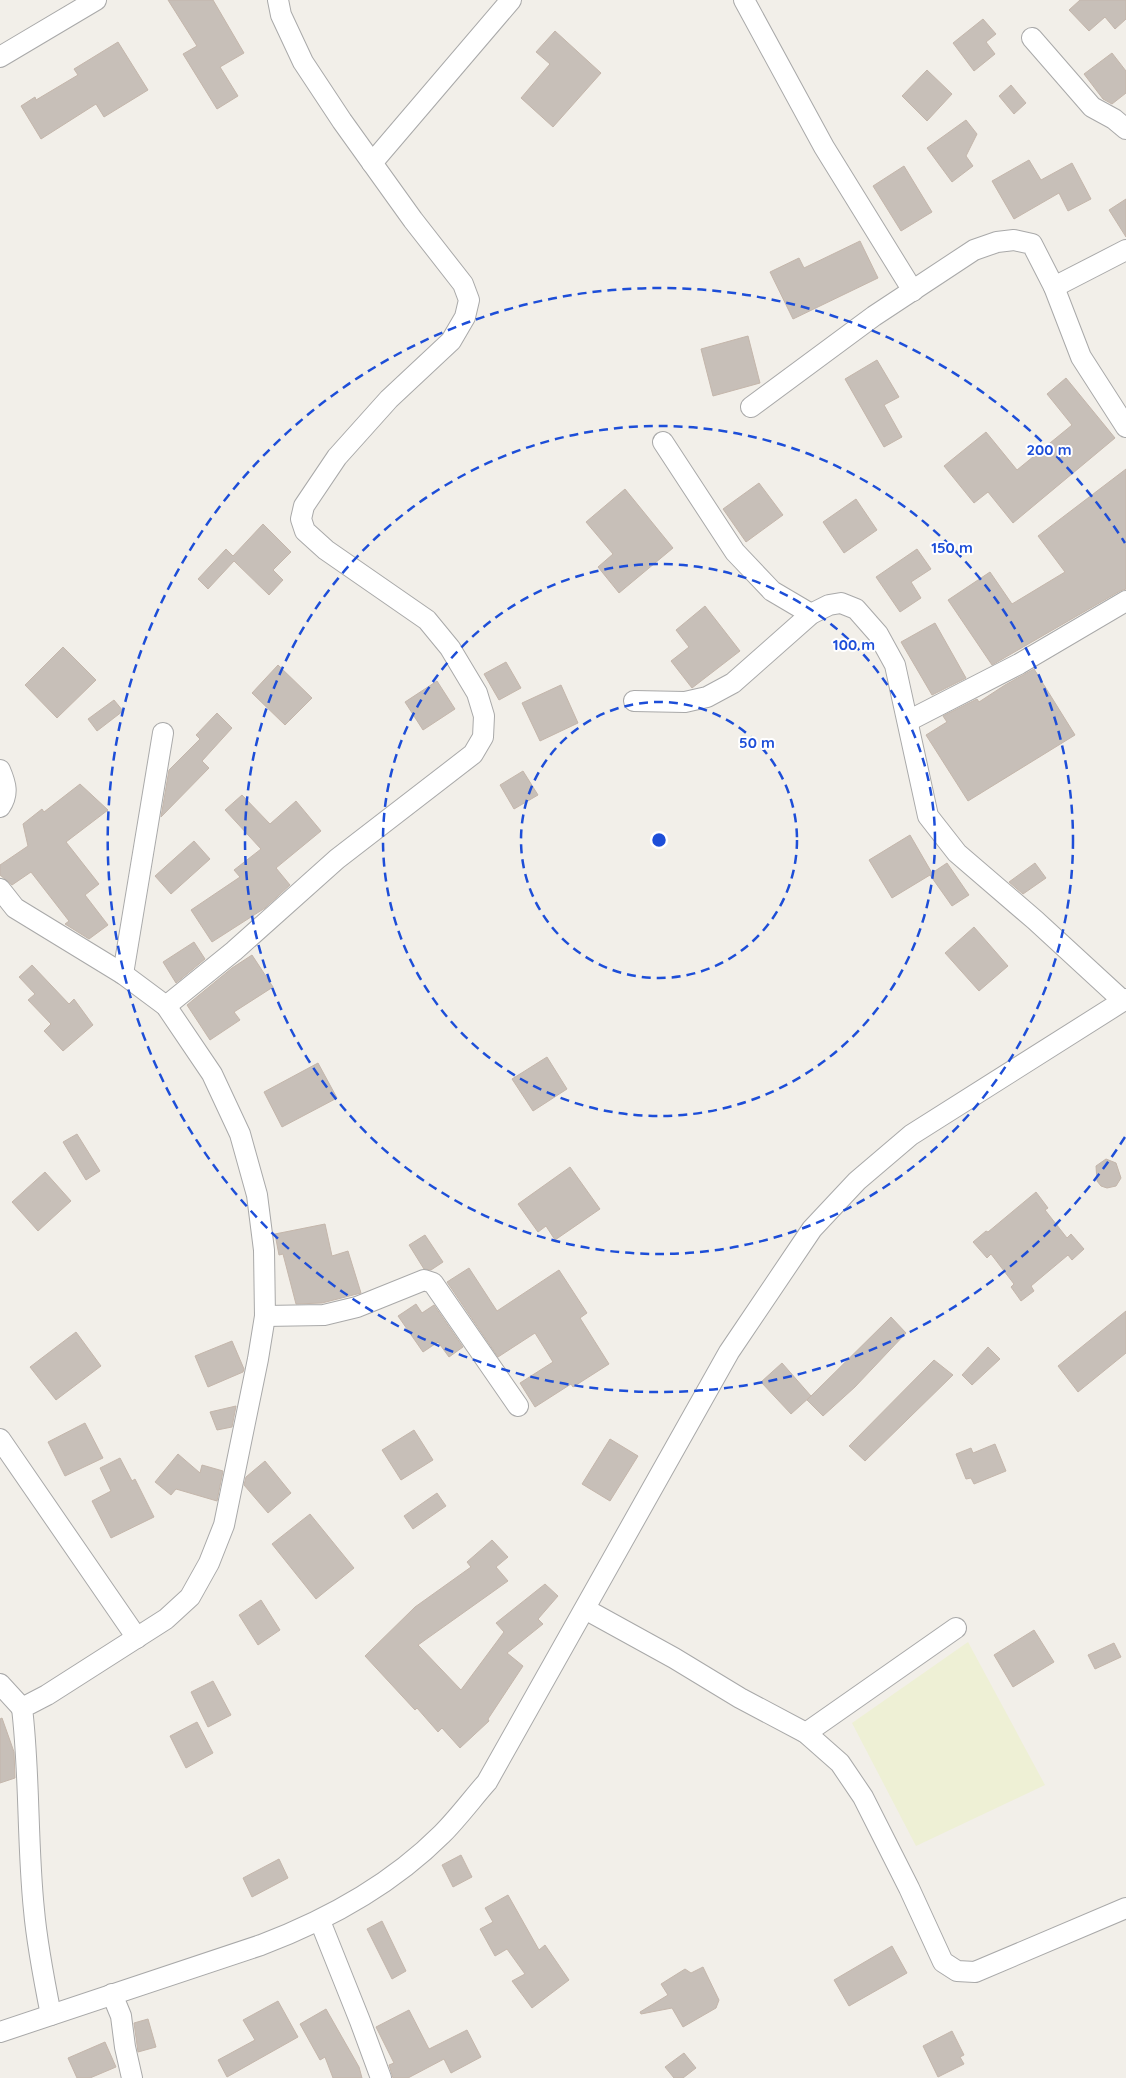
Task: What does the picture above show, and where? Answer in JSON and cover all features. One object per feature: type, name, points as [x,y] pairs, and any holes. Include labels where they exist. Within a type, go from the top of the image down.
[{"type":"street","points":[[0,57],[96,0]]},
{"type":"street","points":[[166,1006],[234,951],[337,858],[473,754],[483,737],[484,716],[477,693],[450,648],[427,620],[326,550],[305,531],[301,519],[304,506],[337,457],[389,399],[451,341],[465,317],[469,300],[463,284],[372,163],[303,62],[281,15],[278,0]]},
{"type":"street","points":[[372,163],[511,0]]},
{"type":"street","points":[[744,0],[824,147],[913,291]]},
{"type":"street","points":[[1032,38],[1092,107],[1114,119],[1126,129]]},
{"type":"street","points":[[751,407],[839,341],[974,250],[997,242],[1014,240],[1032,244],[1054,287],[1081,357],[1126,427]]},
{"type":"street","points":[[1054,287],[1126,250]]},
{"type":"street","points":[[663,442],[735,552],[772,591],[811,614]]},
{"type":"street","points":[[908,721],[1019,664],[1126,601]]},
{"type":"street","points":[[0,2032],[261,1945],[320,1921],[400,1872],[443,1834],[487,1782],[729,1352],[812,1229],[857,1181],[911,1135],[1124,1000],[957,853],[928,816],[895,665],[878,634],[856,610],[841,604],[829,605],[811,614],[734,683],[707,697],[685,702],[634,701]]},
{"type":"street","points":[[123,974],[163,733]]},
{"type":"street","points":[[0,770],[6,783],[6,798],[0,807]]},
{"type":"street","points":[[0,889],[14,908],[123,974],[166,1006],[212,1074],[240,1134],[257,1195],[264,1250],[265,1316],[258,1359],[224,1525],[209,1563],[190,1597],[166,1619],[47,1695],[22,1708]]},
{"type":"street","points":[[265,1316],[324,1315],[356,1308],[424,1280],[429,1280],[433,1283],[518,1406]]},
{"type":"street","points":[[0,1439],[136,1638]]},
{"type":"street","points":[[585,1609],[674,1658],[740,1698],[806,1733],[840,1763],[863,1797],[909,1888],[943,1962],[957,1971],[975,1972],[1126,1908]]},
{"type":"street","points":[[806,1733],[956,1628]]},
{"type":"street","points":[[0,1684],[22,1708],[27,1753],[34,1910],[41,1965],[52,2015]]},
{"type":"street","points":[[320,1921],[381,2078]]},
{"type":"street","points":[[112,1994],[121,2016],[132,2078]]},
{"type":"green space","points":[[968,1642],[1045,1785],[916,1846],[852,1723]]},
{"type":"building","points":[[168,0],[213,0],[244,53],[220,67],[238,96],[217,109],[183,54],[197,46]]},
{"type":"building","points":[[1080,0],[1126,0],[1126,19],[1115,29],[1105,17],[1089,31],[1069,10]]},
{"type":"building","points":[[983,19],[996,34],[986,42],[995,54],[974,71],[953,43]]},
{"type":"building","points":[[555,31],[601,73],[553,127],[521,98],[550,64],[536,52]]},
{"type":"building","points":[[118,42],[148,90],[104,117],[96,104],[41,139],[21,106],[35,97],[36,100],[78,75],[74,69]]},
{"type":"building","points":[[1112,53],[1126,71],[1126,93],[1112,104],[1103,99],[1084,74]]},
{"type":"building","points":[[927,70],[952,94],[927,121],[902,96]]},
{"type":"building","points":[[1011,85],[1026,103],[1014,114],[999,96]]},
{"type":"building","points":[[966,120],[977,134],[966,156],[973,166],[952,182],[927,148]]},
{"type":"building","points":[[1029,160],[1041,180],[1072,163],[1091,199],[1068,211],[1059,193],[1014,219],[992,181]]},
{"type":"building","points":[[904,166],[932,212],[901,231],[873,186]]},
{"type":"building","points":[[1126,199],[1126,237],[1109,210]]},
{"type":"building","points":[[860,241],[878,278],[793,319],[770,272],[799,258],[804,268]]},
{"type":"building","points":[[748,336],[760,383],[713,396],[701,349]]},
{"type":"building","points":[[877,360],[899,397],[884,405],[902,437],[884,447],[845,379]]},
{"type":"building","points":[[1066,378],[1115,438],[1013,523],[988,492],[974,503],[944,466],[986,432],[1017,470],[1072,425],[1047,394]]},
{"type":"building","points":[[1126,469],[1126,589],[992,665],[948,600],[990,572],[1012,604],[1065,572],[1038,536]]},
{"type":"building","points":[[759,483],[783,515],[746,542],[723,509]]},
{"type":"building","points":[[625,489],[673,548],[619,593],[598,567],[613,554],[586,522]]},
{"type":"building","points":[[856,499],[877,530],[844,553],[823,522]]},
{"type":"building","points":[[263,524],[291,552],[273,570],[283,580],[269,595],[234,561],[208,589],[198,579],[226,549],[233,556]]},
{"type":"building","points":[[917,549],[931,569],[911,582],[921,598],[900,612],[876,577]]},
{"type":"building","points":[[705,606],[740,651],[692,688],[671,661],[689,647],[676,630]]},
{"type":"building","points":[[935,623],[966,678],[932,695],[901,642]]},
{"type":"building","points":[[63,647],[96,680],[57,718],[25,685]]},
{"type":"building","points":[[506,662],[521,688],[499,700],[484,674]]},
{"type":"building","points":[[278,665],[312,698],[285,725],[252,693]]},
{"type":"building","points":[[1034,669],[1075,735],[968,801],[926,735],[947,722],[943,716],[977,699],[979,702]]},
{"type":"building","points":[[437,681],[455,709],[423,730],[405,702]]},
{"type":"building","points":[[561,685],[578,723],[540,741],[522,703]]},
{"type":"building","points":[[114,700],[123,711],[97,731],[88,719]]},
{"type":"building","points":[[217,713],[232,728],[202,761],[209,768],[161,817],[169,770],[200,739],[196,735]]},
{"type":"building","points":[[523,771],[538,795],[514,809],[500,785]]},
{"type":"building","points":[[80,784],[108,810],[66,842],[99,884],[85,895],[108,925],[89,939],[65,924],[69,921],[31,872],[12,885],[0,875],[0,865],[28,846],[23,824],[42,809],[44,812]]},
{"type":"building","points":[[242,795],[270,824],[296,801],[321,831],[276,868],[290,885],[265,908],[212,942],[191,910],[240,877],[234,870],[261,849],[225,810]]},
{"type":"building","points":[[910,835],[932,873],[947,863],[969,895],[952,906],[930,875],[892,898],[869,860]]},
{"type":"building","points":[[194,841],[210,859],[171,894],[155,876]]},
{"type":"building","points":[[1035,863],[1046,878],[1023,894],[1009,882]]},
{"type":"building","points":[[974,927],[1008,966],[979,991],[945,953]]},
{"type":"building","points":[[194,942],[205,959],[176,983],[163,962]]},
{"type":"building","points":[[252,955],[273,987],[234,1012],[240,1020],[210,1040],[187,1005],[232,968]]},
{"type":"building","points":[[32,965],[69,1004],[74,999],[93,1025],[63,1051],[44,1031],[51,1024],[28,1000],[35,994],[19,977]]},
{"type":"building","points":[[547,1057],[567,1089],[533,1111],[512,1079]]},
{"type":"building","points":[[318,1063],[337,1098],[282,1127],[264,1092]]},
{"type":"building","points":[[77,1134],[100,1171],[86,1180],[63,1142]]},
{"type":"building","points":[[1106,1159],[1116,1163],[1121,1178],[1116,1186],[1107,1188],[1101,1186],[1097,1181],[1096,1166]]},
{"type":"building","points":[[570,1167],[600,1209],[555,1240],[546,1226],[538,1232],[518,1204]]},
{"type":"building","points":[[45,1172],[71,1201],[38,1231],[12,1202]]},
{"type":"building","points":[[1036,1192],[1048,1208],[1045,1210],[1067,1238],[1071,1234],[1084,1249],[1072,1260],[1068,1255],[1031,1286],[1034,1291],[1021,1301],[1011,1287],[1014,1284],[991,1254],[987,1258],[973,1242]]},
{"type":"building","points":[[325,1224],[332,1256],[348,1251],[361,1293],[322,1303],[296,1304],[283,1254],[279,1255],[275,1234]]},
{"type":"building","points":[[425,1235],[443,1262],[431,1270],[424,1269],[409,1245]]},
{"type":"building","points":[[469,1268],[497,1311],[559,1270],[587,1313],[580,1318],[609,1364],[573,1387],[571,1384],[535,1407],[520,1383],[553,1362],[535,1333],[498,1357],[447,1282]]},
{"type":"building","points":[[416,1304],[422,1313],[434,1305],[463,1347],[449,1357],[438,1342],[423,1352],[398,1316]]},
{"type":"building","points":[[1126,1311],[1126,1353],[1078,1392],[1058,1366]]},
{"type":"building","points":[[891,1317],[906,1333],[855,1387],[823,1416],[807,1400]]},
{"type":"building","points":[[76,1332],[101,1366],[56,1400],[30,1367]]},
{"type":"building","points":[[232,1341],[244,1369],[243,1372],[208,1387],[195,1356]]},
{"type":"building","points":[[988,1347],[1000,1359],[972,1385],[962,1375]]},
{"type":"building","points":[[934,1360],[953,1375],[865,1461],[849,1446]]},
{"type":"building","points":[[782,1363],[811,1396],[791,1414],[761,1382]]},
{"type":"building","points":[[236,1406],[232,1427],[217,1430],[210,1412]]},
{"type":"building","points":[[85,1423],[103,1458],[65,1476],[48,1442]]},
{"type":"building","points":[[414,1430],[433,1460],[401,1480],[382,1450]]},
{"type":"building","points":[[610,1439],[638,1456],[610,1501],[582,1484]]},
{"type":"building","points":[[995,1444],[1006,1471],[974,1484],[971,1478],[966,1479],[956,1454],[971,1448],[973,1453]]},
{"type":"building","points":[[178,1454],[200,1473],[202,1465],[223,1471],[217,1501],[176,1489],[171,1495],[155,1482]]},
{"type":"building","points":[[120,1458],[132,1481],[135,1479],[154,1517],[111,1538],[92,1501],[111,1491],[100,1468]]},
{"type":"building","points":[[265,1461],[291,1493],[268,1513],[244,1485],[246,1477]]},
{"type":"building","points":[[437,1493],[446,1506],[413,1529],[404,1516]]},
{"type":"building","points":[[310,1514],[354,1568],[316,1599],[272,1544]]},
{"type":"building","points":[[492,1540],[508,1557],[496,1567],[508,1581],[418,1645],[461,1690],[504,1632],[496,1623],[545,1584],[558,1596],[538,1619],[543,1624],[507,1653],[523,1666],[488,1719],[489,1721],[460,1748],[442,1728],[438,1732],[417,1708],[415,1710],[365,1656],[415,1607],[471,1567],[467,1562]]},
{"type":"building","points":[[261,1600],[280,1630],[258,1645],[239,1615]]},
{"type":"building","points":[[1034,1630],[1054,1662],[1013,1687],[994,1655]]},
{"type":"building","points":[[1114,1643],[1121,1657],[1095,1669],[1088,1655]]},
{"type":"building","points":[[213,1681],[231,1715],[208,1727],[191,1692]]},
{"type":"building","points":[[2,1718],[14,1752],[15,1778],[0,1783],[0,1719]]},
{"type":"building","points":[[197,1722],[213,1753],[186,1768],[170,1736]]},
{"type":"building","points":[[461,1855],[472,1877],[453,1887],[442,1865]]},
{"type":"building","points":[[279,1859],[288,1878],[252,1897],[243,1878]]},
{"type":"building","points":[[508,1895],[539,1950],[545,1945],[569,1980],[532,2008],[512,1981],[525,1974],[507,1949],[495,1956],[480,1929],[493,1922],[485,1908]]},
{"type":"building","points":[[382,1921],[406,1971],[392,1979],[367,1929]]},
{"type":"building","points":[[892,1946],[907,1973],[849,2006],[834,1980]]},
{"type":"building","points":[[703,1967],[719,2000],[716,2008],[683,2027],[672,2008],[641,2014],[640,2012],[668,1995],[661,1984],[685,1969],[691,1973]]},
{"type":"building","points":[[278,2001],[298,2037],[227,2077],[218,2060],[255,2040],[243,2020]]},
{"type":"building","points":[[326,2009],[359,2067],[362,2078],[333,2078],[325,2057],[320,2060],[300,2024]]},
{"type":"building","points":[[409,2010],[429,2049],[467,2030],[481,2057],[451,2073],[444,2059],[408,2078],[393,2078],[389,2065],[394,2063],[376,2027]]},
{"type":"building","points":[[148,2019],[156,2047],[138,2052],[134,2023]]},
{"type":"building","points":[[952,2031],[964,2055],[960,2057],[964,2064],[938,2077],[923,2046]]},
{"type":"building","points":[[105,2042],[116,2067],[90,2078],[77,2078],[68,2058]]},
{"type":"building","points":[[684,2053],[696,2068],[683,2078],[674,2078],[665,2067]]}]
